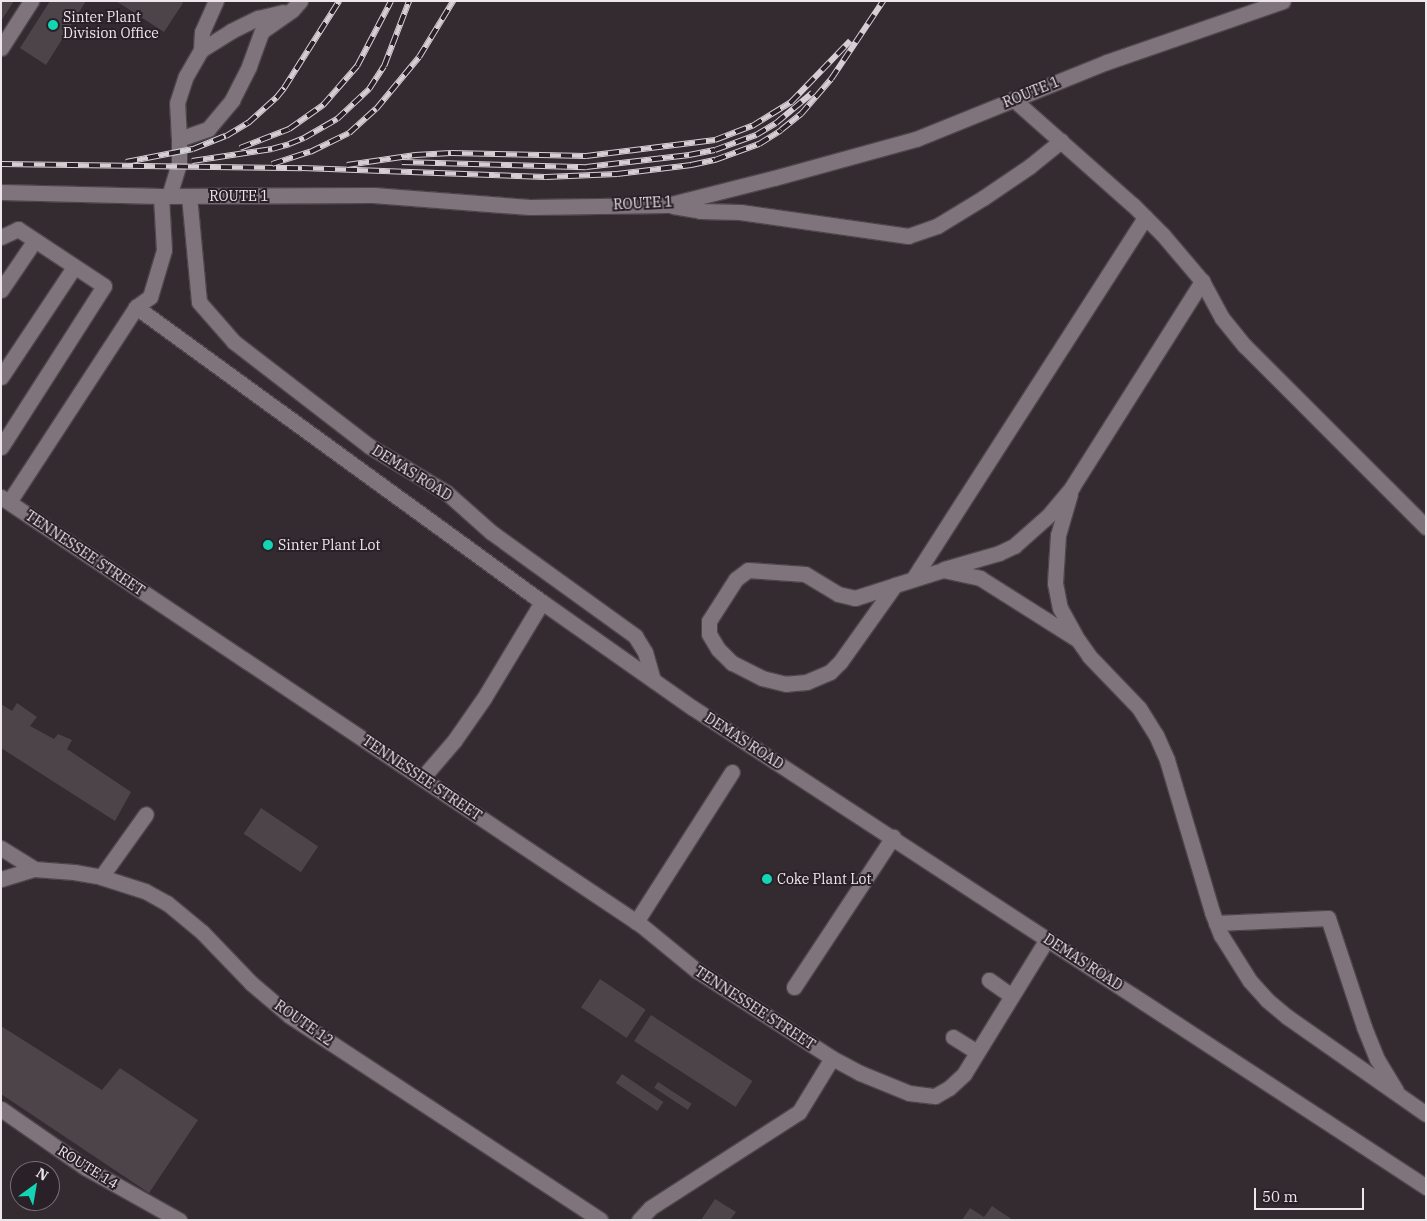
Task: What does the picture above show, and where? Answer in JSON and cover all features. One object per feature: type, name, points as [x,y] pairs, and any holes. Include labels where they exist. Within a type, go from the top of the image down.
[{"type":"street","points":[[2,44],[30,1]]},
{"type":"street","points":[[202,50],[202,32],[216,1]]},
{"type":"street","name":"ROUTE 1","points":[[1,192],[165,196],[373,195],[530,207],[666,205],[916,139],[1013,99],[1181,35],[1283,1]]},
{"type":"street","points":[[165,196],[179,163],[177,102],[186,76],[202,50],[231,31],[258,18],[296,6]]},
{"type":"street","points":[[179,140],[208,129],[232,100],[249,66],[262,31],[296,6]]},
{"type":"street","points":[[1013,99],[1145,217],[1202,281],[1222,318],[1244,346],[1426,527]]},
{"type":"street","points":[[666,205],[700,210],[740,212],[908,236],[937,226],[983,198],[1030,166],[1061,141]]},
{"type":"street","name":"TENNESSEE STREET","points":[[165,196],[164,250],[150,297],[136,308],[5,499],[636,922],[684,962],[832,1058],[909,1093],[934,1096],[949,1088],[964,1074],[1048,939]]},
{"type":"street","name":"DEMAS ROAD","points":[[189,196],[199,302],[234,342],[369,446],[448,493],[491,532],[635,636],[645,652],[653,680],[1426,1187]]},
{"type":"street","points":[[913,579],[1145,217]]},
{"type":"street","points":[[1,237],[18,229],[104,286],[1,447]]},
{"type":"street","points":[[1,290],[34,240]]},
{"type":"street","points":[[1,377],[74,267]]},
{"type":"street","points":[[895,585],[840,662],[830,672],[807,682],[786,684],[762,678],[732,663],[708,634],[707,628],[714,614],[736,579],[748,570],[805,574],[847,598],[855,598],[913,579],[999,553],[1014,546],[1036,528],[1072,487],[1202,281]]},
{"type":"street","points":[[136,308],[542,602],[653,680]]},
{"type":"street","points":[[1072,487],[1058,535],[1055,583],[1060,608],[1089,656],[1139,708],[1156,735],[1167,760],[1216,923],[1233,957],[1250,982],[1286,1016],[1425,1113]]},
{"type":"street","points":[[943,570],[980,578],[1078,640]]},
{"type":"street","points":[[422,777],[454,741],[484,698],[542,602]]},
{"type":"street","points":[[636,922],[732,772]]},
{"type":"street","points":[[101,877],[146,814]]},
{"type":"street","points":[[794,987],[893,837]]},
{"type":"street","points":[[1,848],[34,869]]},
{"type":"street","name":"ROUTE 12","points":[[1,878],[34,869],[74,872],[101,877],[144,891],[167,903],[202,932],[251,983],[290,1016],[600,1220]]},
{"type":"street","points":[[1216,923],[1328,918],[1364,1027],[1377,1059],[1399,1096]]},
{"type":"street","points":[[989,980],[1012,996]]},
{"type":"street","points":[[953,1037],[977,1052]]},
{"type":"street","points":[[639,1220],[650,1208],[799,1112],[832,1058]]},
{"type":"street","name":"ROUTE 14","points":[[1,1109],[86,1168],[179,1220]]},
{"type":"building","points":[[1,1],[14,1],[1,21]]},
{"type":"building","name":"Sinter Plant Division Office","points":[[50,1],[86,1],[46,65],[20,48]]},
{"type":"building","points":[[116,1],[181,1],[183,3],[164,32]]},
{"type":"building","points":[[17,703],[37,717],[30,726],[54,739],[58,734],[72,740],[67,749],[131,792],[115,821],[1,748],[1,704],[12,711]]},
{"type":"building","points":[[261,808],[318,847],[301,872],[244,834]]},
{"type":"building","points":[[600,979],[646,1010],[627,1038],[581,1007]]},
{"type":"building","points":[[651,1015],[752,1081],[736,1107],[634,1041]]},
{"type":"building","points":[[1,1026],[102,1090],[120,1068],[198,1120],[149,1193],[1,1094]]},
{"type":"building","points":[[622,1074],[663,1102],[657,1111],[616,1083]]},
{"type":"building","points":[[658,1082],[692,1104],[688,1110],[654,1088]]},
{"type":"building","points":[[715,1199],[736,1212],[730,1220],[701,1220]]},
{"type":"building","points":[[992,1206],[1013,1220],[962,1220],[970,1208],[984,1217]]},
{"type":"railway","points":[[126,162],[193,149],[226,136],[248,123],[276,98],[284,88],[339,1]]},
{"type":"railway","points":[[240,148],[289,129],[323,105],[357,66],[391,1]]},
{"type":"railway","points":[[192,161],[272,149],[304,138],[337,119],[369,89],[384,66],[409,1]]},
{"type":"railway","points":[[272,164],[310,152],[349,133],[376,109],[419,57],[453,1]]},
{"type":"railway","points":[[1,164],[302,168],[546,177],[617,174],[691,165],[715,160],[759,144],[801,114],[831,79],[883,1]]},
{"type":"railway","points":[[347,165],[415,155],[451,153],[586,156],[715,140],[752,126],[791,102],[850,41]]},
{"type":"railway","points":[[402,162],[586,167],[689,155],[715,150],[756,135],[776,123],[812,93]]},
{"type":"place","name":"Sinter Plant Division Office","points":[[53,25]]},
{"type":"place","name":"Sinter Plant Lot","points":[[268,545]]},
{"type":"place","name":"Coke Plant Lot","points":[[767,879]]}]
